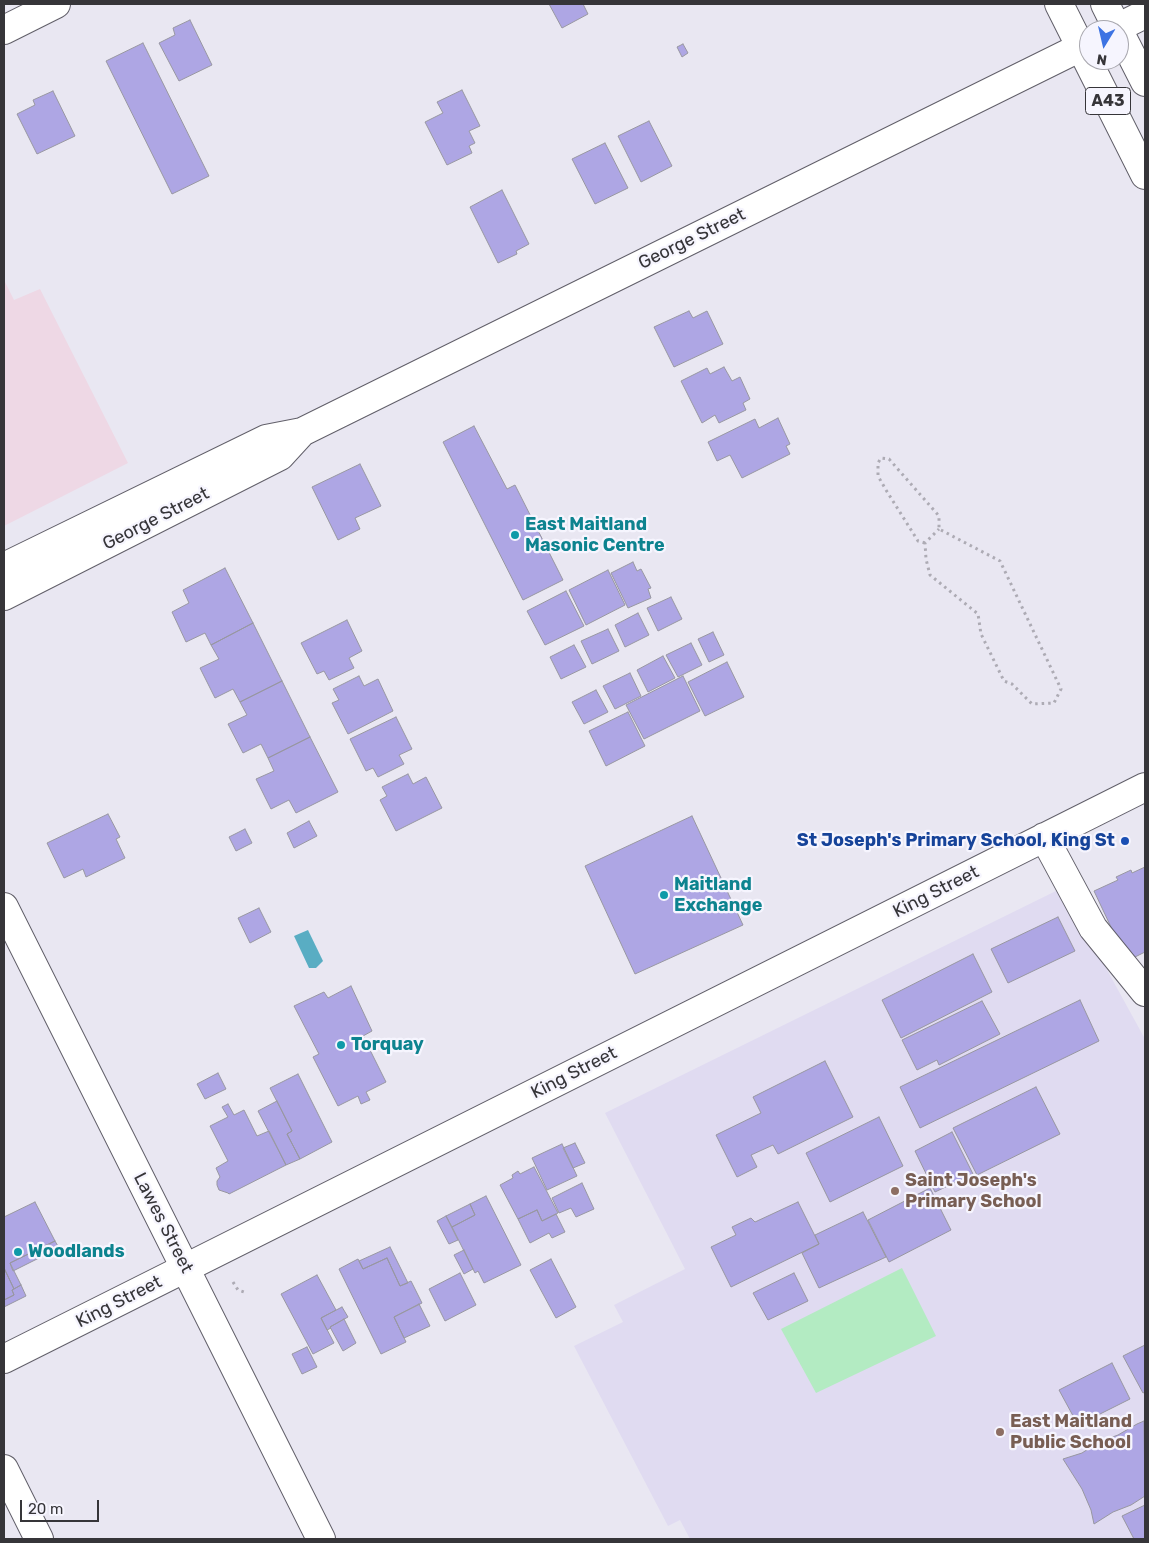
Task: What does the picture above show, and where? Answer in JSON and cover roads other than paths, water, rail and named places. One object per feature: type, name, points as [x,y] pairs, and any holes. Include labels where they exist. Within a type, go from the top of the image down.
[{"type":"main road","points":[[4,30],[56,4]]},
{"type":"main road","name":"A43","points":[[1059,4],[1079,42]]},
{"type":"main road","name":"A43","points":[[1105,4],[1113,20]]},
{"type":"main road","points":[[1129,23],[1145,14]]},
{"type":"main road","name":"George Street","points":[[4,567],[266,439],[302,432],[1079,47]]},
{"type":"main road","name":"A43","points":[[1129,51],[1145,82]]},
{"type":"main road","name":"A43","points":[[1093,70],[1145,175]]},
{"type":"main road","name":"George Street","points":[[4,596],[280,456],[302,432]]},
{"type":"main road","name":"King Street","points":[[4,1360],[1145,787]]},
{"type":"main road","points":[[1044,837],[1093,928],[1145,992]]},
{"type":"main road","name":"Lawes Street","points":[[4,907],[321,1539]]},
{"type":"main road","points":[[4,1470],[39,1539]]},
{"type":"water","points":[[308,930],[323,961],[316,968],[309,968],[294,936]]},
{"type":"place","name":"East Maitland Masonic Centre","points":[[515,535]]},
{"type":"place","name":"St Joseph's Primary School, King St","points":[[1125,841]]},
{"type":"place","name":"Maitland Exchange","points":[[664,895]]},
{"type":"place","name":"Torquay","points":[[341,1045]]},
{"type":"place","name":"Saint Joseph's Primary School","points":[[895,1191]]},
{"type":"place","name":"Woodlands","points":[[18,1252]]},
{"type":"place","name":"East Maitland Public School","points":[[1000,1432]]}]
